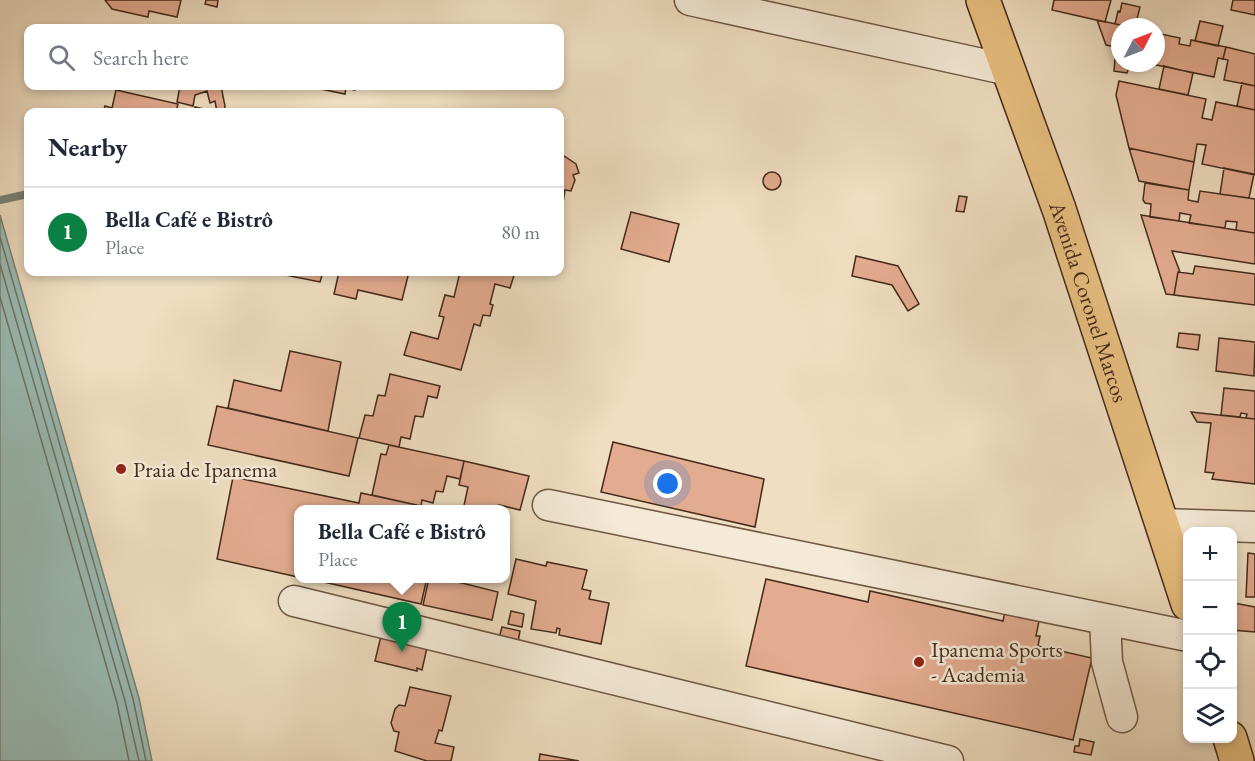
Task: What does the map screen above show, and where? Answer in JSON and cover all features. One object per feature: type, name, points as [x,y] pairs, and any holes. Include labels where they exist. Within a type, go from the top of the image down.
[{"type":"main road","name":"Avenida Coronel Marcos","points":[[983,0],[1059,209],[1183,589]]},
{"type":"main road","points":[[1232,743],[1238,761]]},
{"type":"street","points":[[690,0],[1009,70]]},
{"type":"street","points":[[548,505],[1183,635]]},
{"type":"street","points":[[1162,524],[1255,526]]},
{"type":"street","points":[[294,601],[948,761]]},
{"type":"street","points":[[1105,619],[1107,662],[1122,717]]},
{"type":"water","points":[[0,215],[139,698],[152,761],[0,761]]},
{"type":"building","points":[[105,0],[181,0],[177,17],[149,11],[148,17],[112,9]]},
{"type":"building","points":[[206,0],[218,0],[217,7],[205,4]]},
{"type":"building","points":[[1054,0],[1111,0],[1105,22],[1052,10]]},
{"type":"building","points":[[1233,0],[1255,0],[1255,15],[1231,10]]},
{"type":"building","points":[[1122,3],[1140,7],[1137,18],[1116,18],[1118,11],[1120,12]]},
{"type":"building","points":[[1097,20],[1111,23],[1111,46],[1106,45]]},
{"type":"building","points":[[1200,21],[1223,26],[1218,46],[1195,41]]},
{"type":"building","points":[[1165,35],[1180,38],[1179,44],[1190,46],[1191,40],[1226,47],[1223,59],[1218,58],[1214,77],[1165,67]]},
{"type":"building","points":[[1226,47],[1255,54],[1255,86],[1224,80],[1228,60],[1223,59]]},
{"type":"building","points":[[1165,66],[1193,73],[1188,95],[1159,89]]},
{"type":"building","points":[[1119,81],[1206,99],[1202,118],[1212,120],[1216,102],[1255,110],[1255,175],[1202,164],[1206,145],[1197,144],[1194,162],[1129,148],[1116,95]]},
{"type":"building","points":[[1242,83],[1255,86],[1255,110],[1237,106]]},
{"type":"building","points":[[116,90],[178,104],[177,108],[112,108]]},
{"type":"building","points":[[179,90],[222,90],[225,106],[225,108],[216,108],[215,101],[210,103],[207,91],[195,95],[193,106],[177,102]]},
{"type":"building","points":[[326,90],[346,90],[345,94]]},
{"type":"building","points":[[1129,148],[1194,162],[1189,190],[1139,181]]},
{"type":"building","points":[[564,156],[576,164],[579,173],[573,175],[575,180],[571,191],[564,190]]},
{"type":"building","points":[[1224,168],[1254,174],[1249,198],[1220,194]]},
{"type":"building","points":[[772,172],[778,175],[781,181],[778,187],[772,190],[766,187],[763,181],[766,175]]},
{"type":"building","points":[[1145,183],[1189,190],[1188,200],[1198,202],[1200,191],[1255,199],[1255,233],[1236,230],[1237,222],[1226,221],[1225,228],[1189,223],[1191,215],[1180,213],[1179,221],[1150,217],[1151,204],[1143,200]]},
{"type":"building","points":[[959,196],[967,197],[964,212],[956,211]]},
{"type":"building","points":[[631,212],[679,224],[669,262],[621,249]]},
{"type":"building","points":[[1141,215],[1255,233],[1255,264],[1172,251],[1180,272],[1178,272],[1174,295],[1166,294]]},
{"type":"building","points":[[856,256],[898,266],[919,304],[908,311],[892,285],[852,276]]},
{"type":"building","points":[[1195,266],[1255,274],[1255,305],[1174,295],[1178,272],[1193,274]]},
{"type":"building","points":[[290,276],[322,276],[320,282]]},
{"type":"building","points":[[338,276],[408,276],[402,300],[358,290],[356,299],[334,294]]},
{"type":"building","points":[[459,276],[514,276],[510,288],[495,284],[490,304],[493,305],[490,316],[483,315],[480,326],[474,324],[461,370],[404,355],[411,332],[438,339],[444,317],[439,316],[445,295],[454,297]]},
{"type":"building","points":[[1179,333],[1200,335],[1198,350],[1177,347]]},
{"type":"building","points":[[1219,338],[1255,342],[1254,376],[1216,371]]},
{"type":"building","points":[[290,351],[341,362],[328,431],[228,408],[234,380],[281,391]]},
{"type":"building","points":[[390,374],[440,386],[437,398],[428,396],[423,417],[415,416],[410,439],[401,437],[399,447],[359,438],[365,415],[373,416],[378,395],[385,396]]},
{"type":"building","points":[[1224,388],[1255,391],[1255,419],[1246,418],[1247,414],[1241,413],[1240,417],[1221,415]]},
{"type":"building","points":[[217,406],[358,438],[349,476],[208,445]]},
{"type":"building","points":[[1191,412],[1255,419],[1255,484],[1212,479],[1214,473],[1205,472],[1211,423],[1197,422]]},
{"type":"building","points":[[613,442],[764,479],[755,527],[601,492]]},
{"type":"building","points":[[389,445],[464,461],[460,479],[447,476],[443,492],[436,491],[433,503],[422,500],[421,505],[417,505],[372,495],[381,454],[386,455]]},
{"type":"building","points":[[464,461],[529,476],[520,510],[510,508],[510,505],[464,505],[468,487],[459,485]]},
{"type":"building","points":[[233,477],[359,503],[361,493],[416,505],[294,505],[294,576],[217,559]]},
{"type":"building","points":[[1248,553],[1255,554],[1255,597],[1246,597]]},
{"type":"building","points":[[516,559],[546,566],[547,562],[587,570],[582,589],[591,591],[589,599],[609,603],[601,644],[559,635],[560,629],[557,628],[556,633],[531,629],[536,601],[508,594]]},
{"type":"building","name":"Ipanema Sports - Academia","points":[[766,579],[868,602],[870,591],[1003,621],[1006,607],[1019,616],[1039,621],[1036,636],[1040,636],[1038,646],[1092,658],[1073,740],[746,666]]},
{"type":"building","points":[[328,583],[426,583],[421,604]]},
{"type":"building","points":[[428,583],[462,583],[498,592],[492,620],[423,605]]},
{"type":"building","points":[[1237,604],[1255,607],[1255,632],[1237,630]]},
{"type":"building","points":[[511,611],[524,614],[522,627],[508,624]]},
{"type":"building","points":[[502,627],[520,631],[517,647],[498,642]]},
{"type":"building","points":[[382,632],[428,643],[422,670],[417,668],[417,671],[375,661]]},
{"type":"building","points":[[410,687],[451,696],[442,731],[439,730],[435,743],[454,747],[451,761],[427,761],[395,751],[399,732],[394,731],[391,723],[395,709],[399,705],[405,706]]},
{"type":"building","points":[[1080,739],[1094,742],[1091,755],[1074,752],[1075,746],[1079,746]]},
{"type":"building","points":[[540,754],[579,761],[539,761]]},
{"type":"waterway","points":[[0,200],[24,195]]},
{"type":"place","name":"Praia de Ipanema","points":[[121,469]]},
{"type":"place","name":"Bella Café e Bistrô","points":[[402,652]]},
{"type":"place","name":"Ipanema Sports - Academia","points":[[919,662]]}]
